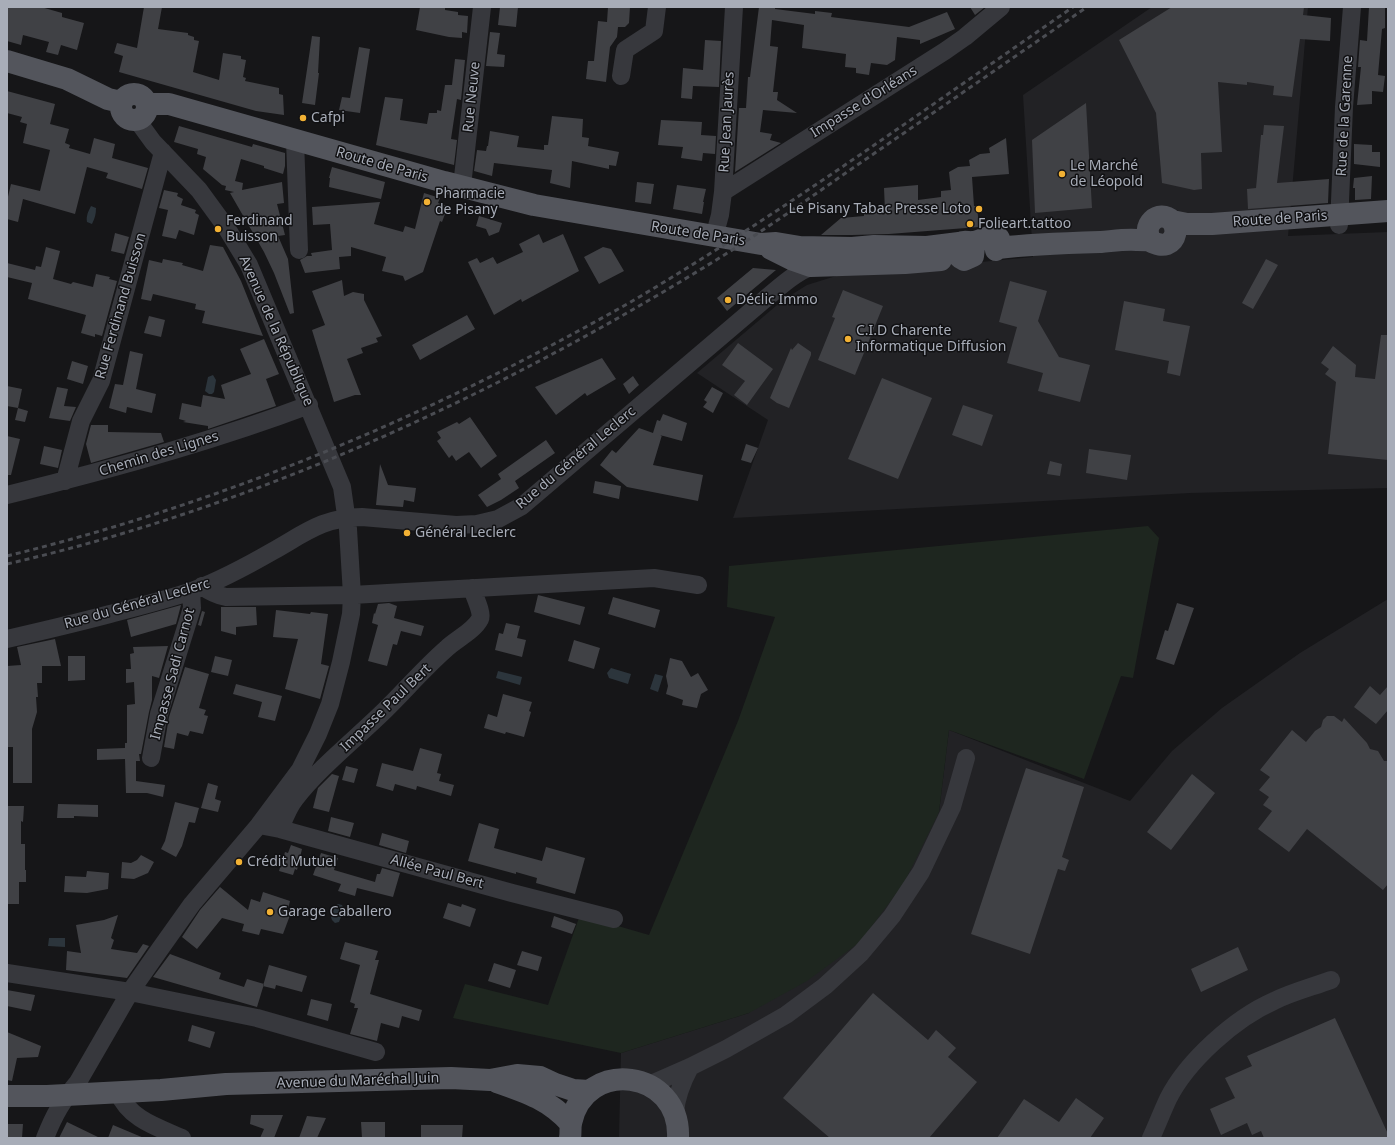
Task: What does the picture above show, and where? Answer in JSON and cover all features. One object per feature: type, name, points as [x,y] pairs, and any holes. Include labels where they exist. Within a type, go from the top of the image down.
[{"type":"main road","points":[[7,61],[67,79],[108,99],[122,102],[126,96],[133,94],[140,95],[142,112]]},
{"type":"main road","name":"Route de Paris","points":[[142,112],[169,104],[534,205],[762,244],[776,243],[800,246],[852,248],[874,246],[980,247],[1137,229],[1151,233],[1155,218],[1160,217],[1168,219],[1173,230],[1238,231],[1339,220],[1388,211]]},
{"type":"main road","name":"Route de Paris","points":[[1339,220],[1388,222]]},
{"type":"main road","name":"Route de Paris","points":[[762,244],[791,259],[811,266],[905,263],[951,259],[980,247]]},
{"type":"main road","name":"Avenue du Maréchal Juin","points":[[7,1082],[118,1092],[226,1084],[451,1078],[490,1080],[517,1075],[540,1077],[573,1090],[589,1091]]},
{"type":"main road","points":[[571,1131],[578,1106],[589,1091],[603,1083],[618,1079],[634,1080],[649,1085],[660,1092],[669,1102],[675,1114],[679,1128],[678,1138]]},
{"type":"main road","name":"Avenue du Maréchal Juin","points":[[490,1080],[526,1091],[544,1101],[561,1113],[571,1131]]},
{"type":"main road","name":"Avenue du Maréchal Juin","points":[[7,1096],[73,1088],[164,1081],[226,1084]]},
{"type":"street","name":"Rue Neuve","points":[[462,186],[482,7]]},
{"type":"street","points":[[621,76],[625,50],[654,31],[657,7]]},
{"type":"street","name":"Rue Jean Jaurès","points":[[714,237],[720,215],[723,192],[734,7]]},
{"type":"street","name":"Impasse d'Orléans","points":[[723,192],[945,51],[966,37],[1001,7]]},
{"type":"street","name":"Rue de la Garenne","points":[[1339,220],[1344,107],[1352,7]]},
{"type":"street","name":"Avenue de la République","points":[[45,1138],[54,1114],[73,1088],[130,992],[192,904],[259,825],[300,770],[318,734],[330,704],[351,614],[352,591],[349,541],[343,491],[309,405],[249,265],[226,227],[199,190],[154,142],[142,112]]},
{"type":"street","points":[[295,140],[299,250]]},
{"type":"street","name":"Rue Ferdinand Buisson","points":[[65,481],[81,421],[101,381],[163,152]]},
{"type":"street","name":"Route de Paris","points":[[811,266],[927,247]]},
{"type":"street","name":"Rue du Général Leclerc","points":[[7,639],[138,606],[197,589],[226,577],[321,524],[333,519],[368,517],[456,525],[477,524],[498,519],[522,506],[764,300],[788,281],[811,266]]},
{"type":"street","name":"Chemin des Lignes","points":[[7,495],[65,481],[168,452],[309,405]]},
{"type":"street","points":[[197,589],[226,597],[352,591],[472,588],[654,578],[698,585]]},
{"type":"street","name":"Impasse Paul Bert","points":[[280,829],[294,800],[319,772],[358,736],[446,649],[471,630],[480,619],[481,611],[474,598],[472,588]]},
{"type":"street","name":"Impasse Sadi Carnot","points":[[151,758],[159,714],[197,589]]},
{"type":"street","points":[[649,1085],[726,1049],[786,1015],[825,986],[861,953],[892,916],[921,872],[952,807],[966,758]]},
{"type":"street","name":"Allée Paul Bert","points":[[259,825],[280,829],[512,893],[614,919]]},
{"type":"street","points":[[7,973],[130,992],[256,1018],[376,1052]]},
{"type":"street","points":[[1151,1138],[1168,1098],[1185,1073],[1218,1038],[1247,1017],[1273,1001],[1331,980]]},
{"type":"street","points":[[675,1114],[683,1081],[690,1067]]},
{"type":"street","points":[[118,1092],[123,1103],[138,1118],[148,1124],[182,1138]]},
{"type":"shaded area","points":[[1152,7],[1308,7],[1288,236],[1388,232],[1388,488],[1190,493],[733,518],[768,420],[697,373],[783,300],[807,285],[836,276],[1033,257],[1023,95]]},
{"type":"shaded area","points":[[91,206],[96,208],[92,224],[87,222]]},
{"type":"shaded area","points":[[213,375],[216,380],[214,392],[209,394],[205,391],[208,377]]},
{"type":"shaded area","points":[[1148,526],[1159,538],[1133,678],[1121,676],[1084,779],[949,730],[939,812],[904,883],[860,942],[807,981],[749,1013],[621,1053],[453,1018],[465,984],[548,1005],[580,915],[649,935],[738,721],[775,617],[727,607],[729,566]]},
{"type":"shaded area","points":[[1388,599],[1388,1138],[619,1138],[621,1053],[749,1013],[939,812],[949,730],[1130,801],[1172,751],[1222,708],[1300,653]]},
{"type":"shaded area","points":[[611,668],[631,674],[628,684],[609,678],[607,673]]},
{"type":"shaded area","points":[[498,671],[522,677],[520,685],[496,678]]},
{"type":"shaded area","points":[[655,674],[663,676],[658,692],[650,689]]},
{"type":"shaded area","points":[[338,904],[342,905],[344,909],[339,922],[335,923],[331,917],[335,906]]},
{"type":"shaded area","points":[[49,938],[65,938],[65,947],[48,946]]},
{"type":"building","points":[[7,7],[41,7],[62,13],[62,17],[84,23],[77,50],[61,45],[58,55],[46,52],[49,42],[23,35],[21,45],[7,41]]},
{"type":"building","points":[[144,7],[162,7],[158,29],[188,33],[188,35],[194,37],[194,40],[199,41],[193,72],[219,80],[223,53],[241,56],[241,59],[246,60],[243,77],[246,78],[245,81],[279,88],[279,94],[283,95],[284,115],[256,111],[119,72],[123,56],[114,53],[117,43],[137,48]]},
{"type":"building","points":[[420,7],[445,7],[445,10],[458,12],[458,15],[468,16],[467,33],[462,32],[462,38],[449,37],[416,30]]},
{"type":"building","points":[[500,7],[518,7],[516,27],[498,25]]},
{"type":"building","points":[[608,7],[630,7],[629,23],[625,27],[618,27],[617,37],[610,47],[606,82],[586,79],[588,61],[594,61],[598,21],[607,22]]},
{"type":"building","points":[[759,7],[775,7],[775,9],[815,14],[815,11],[832,13],[831,17],[909,27],[947,12],[955,29],[920,44],[920,40],[897,37],[895,60],[887,65],[871,63],[869,75],[856,73],[856,68],[845,67],[846,54],[802,48],[804,25],[772,20],[770,46],[778,47],[773,92],[778,92],[777,100],[797,113],[763,110],[760,132],[772,134],[770,140],[781,143],[735,172],[739,108],[746,108],[748,77],[750,77]]},
{"type":"building","points":[[970,7],[985,7],[975,15]]},
{"type":"building","points":[[1172,7],[1304,7],[1303,15],[1331,18],[1330,41],[1300,39],[1292,97],[1273,95],[1274,86],[1247,82],[1247,85],[1218,82],[1222,152],[1201,153],[1202,189],[1194,190],[1162,183],[1156,113],[1119,40]]},
{"type":"building","points":[[1369,7],[1385,7],[1385,28],[1382,29],[1378,75],[1385,76],[1383,92],[1372,91],[1372,104],[1357,105],[1361,67],[1358,67],[1360,40],[1367,41]]},
{"type":"building","points":[[490,32],[500,33],[497,54],[505,55],[504,67],[486,66]]},
{"type":"building","points":[[312,36],[320,37],[319,73],[315,105],[302,103]]},
{"type":"building","points":[[705,40],[721,41],[719,87],[693,86],[692,99],[681,98],[683,68],[703,70]]},
{"type":"building","points":[[359,47],[370,49],[360,113],[339,110],[342,97],[350,98]]},
{"type":"building","points":[[455,59],[465,60],[461,100],[457,99],[451,139],[457,140],[454,165],[376,145],[385,97],[403,99],[400,120],[427,124],[429,113],[437,113],[437,110],[441,111],[445,85],[452,85]]},
{"type":"building","points":[[7,91],[55,104],[50,124],[69,129],[65,143],[70,145],[69,148],[90,154],[94,138],[115,144],[112,158],[148,168],[142,189],[106,178],[108,173],[87,167],[75,214],[23,199],[18,222],[7,219],[7,201],[11,184],[40,191],[50,150],[23,143],[27,124],[20,122],[22,117],[7,113]]},
{"type":"building","name":"Le Marché de Léopold","points":[[1086,103],[1092,208],[1035,213],[1032,140]]},
{"type":"building","points":[[552,116],[583,119],[582,137],[589,138],[588,146],[619,152],[616,166],[609,165],[609,169],[572,161],[570,188],[550,183],[552,170],[494,163],[492,176],[474,171],[477,150],[486,151],[490,131],[519,136],[517,147],[544,150],[544,145],[548,145]]},
{"type":"building","points":[[661,120],[702,122],[701,135],[716,136],[715,154],[703,153],[702,161],[681,158],[683,147],[658,145]]},
{"type":"building","points":[[1264,125],[1284,126],[1277,183],[1329,179],[1328,203],[1248,209],[1247,189],[1256,188],[1261,135],[1263,135]]},
{"type":"building","points":[[179,126],[252,147],[253,144],[285,153],[285,166],[283,174],[241,159],[235,181],[243,183],[242,190],[282,182],[284,203],[277,204],[285,235],[278,236],[288,259],[294,313],[290,314],[264,252],[230,193],[234,192],[225,190],[226,186],[222,185],[203,169],[206,157],[197,154],[198,149],[174,142]]},
{"type":"building","points":[[1006,138],[1009,174],[972,177],[974,206],[977,206],[979,227],[889,234],[821,235],[841,218],[864,216],[864,212],[885,211],[884,188],[918,185],[918,200],[941,197],[941,191],[951,190],[949,172],[958,167],[970,166],[969,160],[980,154],[990,153],[989,148]]},
{"type":"building","points":[[1354,144],[1372,145],[1372,152],[1380,152],[1380,167],[1354,164]]},
{"type":"building","points":[[332,167],[385,182],[381,199],[329,187],[329,178]]},
{"type":"building","points":[[1372,176],[1371,199],[1355,200],[1355,188],[1353,188],[1354,178]]},
{"type":"building","points":[[637,182],[654,184],[651,204],[635,202]]},
{"type":"building","points":[[677,185],[706,189],[702,214],[673,209]]},
{"type":"building","points":[[164,190],[178,193],[177,196],[183,199],[181,205],[196,210],[195,213],[199,215],[194,235],[179,230],[176,239],[162,236],[168,210],[159,208]]},
{"type":"building","points":[[424,193],[440,198],[438,203],[448,206],[442,222],[440,221],[423,272],[405,281],[403,276],[382,271],[386,257],[351,247],[351,256],[339,257],[340,269],[305,273],[300,260],[307,256],[312,256],[311,253],[332,250],[330,224],[313,225],[312,207],[380,202],[374,224],[403,232],[405,226],[415,229]]},
{"type":"building","points":[[479,216],[502,223],[499,232],[489,236],[486,229],[476,226]]},
{"type":"building","points":[[115,233],[129,237],[124,254],[111,251]]},
{"type":"building","points":[[539,234],[543,243],[563,234],[579,271],[522,302],[521,299],[494,315],[468,262],[477,258],[480,263],[493,257],[497,264],[523,252],[519,244]]},
{"type":"building","points":[[210,245],[223,247],[241,281],[263,336],[202,323],[205,311],[195,309],[196,304],[153,294],[151,301],[141,299],[149,260],[162,263],[163,259],[183,263],[182,265],[203,271]]},
{"type":"building","points":[[46,247],[60,251],[53,279],[71,284],[73,282],[93,287],[96,274],[110,277],[109,279],[117,281],[102,336],[95,334],[95,337],[81,333],[86,315],[28,299],[32,283],[7,277],[7,263],[35,270],[36,266],[41,267]]},
{"type":"building","points":[[603,247],[611,249],[624,271],[599,284],[584,257]]},
{"type":"building","points":[[1266,259],[1278,265],[1253,309],[1242,303]]},
{"type":"building","points":[[753,268],[776,270],[727,311],[717,298]]},
{"type":"building","points":[[342,280],[344,296],[353,292],[364,294],[364,300],[382,336],[376,338],[378,342],[361,348],[363,353],[347,359],[361,395],[355,395],[334,402],[312,330],[325,325],[312,291]]},
{"type":"building","points":[[1010,281],[1047,291],[1038,321],[1059,357],[1090,365],[1080,402],[1038,391],[1043,373],[1007,363],[1017,327],[999,322]]},
{"type":"building","name":"C.I.D Charente Informatique Diffusion","points":[[843,290],[883,306],[855,375],[818,360],[835,318],[832,317]]},
{"type":"building","points":[[1124,301],[1165,309],[1163,321],[1190,326],[1180,376],[1167,373],[1169,361],[1115,350]]},
{"type":"building","points":[[467,315],[475,329],[420,360],[412,345]]},
{"type":"building","points":[[149,316],[165,320],[161,337],[144,333]]},
{"type":"building","points":[[1381,335],[1388,335],[1388,460],[1328,454],[1336,382],[1325,374],[1329,369],[1321,363],[1333,346],[1356,365],[1355,377],[1375,379]]},
{"type":"building","points":[[264,339],[279,374],[266,379],[276,406],[208,429],[208,426],[183,422],[186,421],[179,419],[182,403],[201,407],[203,395],[225,399],[221,385],[251,374],[240,349]]},
{"type":"building","points":[[738,343],[773,369],[747,405],[734,395],[745,381],[722,365]]},
{"type":"building","points":[[798,343],[811,352],[811,355],[789,408],[770,398],[791,348],[792,350]]},
{"type":"building","points":[[130,351],[143,354],[136,389],[156,394],[152,413],[127,407],[126,413],[109,408],[115,384],[123,385]]},
{"type":"building","points":[[602,358],[616,379],[587,396],[585,393],[556,415],[535,387]]},
{"type":"building","points":[[72,361],[88,366],[83,384],[67,379]]},
{"type":"building","points":[[633,376],[639,385],[629,394],[623,384]]},
{"type":"building","points":[[882,378],[932,398],[898,479],[848,459]]},
{"type":"building","points":[[7,386],[22,389],[18,408],[7,406]]},
{"type":"building","points":[[57,387],[68,389],[64,406],[76,407],[70,421],[49,418]]},
{"type":"building","points":[[712,387],[723,393],[713,413],[703,407],[707,402],[704,400]]},
{"type":"building","points":[[963,405],[993,415],[982,446],[952,435]]},
{"type":"building","points":[[18,408],[28,411],[25,422],[15,420]]},
{"type":"building","points":[[663,414],[687,423],[682,441],[662,436],[653,465],[703,475],[698,501],[627,487],[600,465],[612,450],[616,453],[639,428],[653,433],[657,420],[660,421]]},
{"type":"building","points":[[470,417],[497,456],[481,468],[469,452],[456,461],[452,455],[449,458],[437,441],[441,438],[437,432],[457,422],[459,424]]},
{"type":"building","points":[[91,425],[108,425],[108,432],[161,433],[164,442],[91,463],[86,444]]},
{"type":"building","points":[[7,436],[20,439],[11,475],[7,475]]},
{"type":"building","points":[[546,440],[555,453],[515,481],[519,488],[487,507],[478,495],[501,479],[498,474]]},
{"type":"building","points":[[746,444],[758,448],[751,463],[741,460]]},
{"type":"building","points":[[44,446],[62,450],[58,468],[40,464]]},
{"type":"building","points":[[1089,449],[1131,455],[1127,480],[1086,473]]},
{"type":"building","points":[[1050,461],[1062,464],[1060,476],[1047,474]]},
{"type":"building","points":[[380,464],[388,485],[416,488],[414,502],[404,500],[403,507],[376,505]]},
{"type":"building","points":[[595,481],[621,486],[619,499],[593,493]]},
{"type":"building","points":[[538,595],[585,607],[580,625],[534,612]]},
{"type":"building","points":[[613,597],[660,610],[655,628],[608,614]]},
{"type":"building","points":[[389,603],[397,606],[394,618],[424,626],[421,636],[401,631],[397,645],[393,644],[387,666],[368,661],[378,625],[372,623],[374,613],[375,614],[378,604]]},
{"type":"building","points":[[1177,603],[1194,608],[1174,665],[1156,659],[1165,630],[1168,631]]},
{"type":"building","points":[[181,605],[176,624],[131,637],[127,620]]},
{"type":"building","points":[[221,607],[256,607],[257,625],[236,627],[236,635],[221,631]]},
{"type":"building","points":[[276,610],[310,614],[311,612],[328,614],[321,664],[329,666],[320,699],[285,689],[298,639],[273,637]]},
{"type":"building","points":[[202,611],[205,612],[201,626],[198,625]]},
{"type":"building","points":[[506,623],[520,626],[517,638],[526,640],[522,657],[495,650],[499,633],[503,634]]},
{"type":"building","points":[[55,639],[61,666],[42,666],[42,683],[37,683],[37,712],[32,729],[32,783],[13,783],[13,747],[7,747],[7,666],[21,665],[17,647]]},
{"type":"building","points":[[574,640],[600,648],[594,669],[568,661]]},
{"type":"building","points":[[168,646],[159,678],[152,676],[152,700],[141,754],[139,754],[140,761],[136,761],[136,781],[165,785],[163,797],[147,793],[126,793],[125,759],[97,760],[97,749],[125,748],[125,743],[127,743],[127,705],[135,704],[134,682],[126,683],[126,669],[131,669],[130,654],[134,653],[133,647]]},
{"type":"building","points":[[68,656],[85,656],[85,680],[68,681]]},
{"type":"building","points":[[215,656],[232,660],[228,676],[211,672]]},
{"type":"building","points":[[670,658],[682,661],[691,677],[698,673],[708,690],[701,694],[697,708],[682,705],[683,700],[666,694],[668,686],[666,676]]},
{"type":"building","points":[[185,667],[209,674],[199,708],[206,710],[204,715],[208,716],[203,734],[190,731],[188,736],[177,733],[174,749],[164,747],[169,717]]},
{"type":"building","points":[[236,684],[282,696],[275,721],[258,717],[262,702],[233,694]]},
{"type":"building","points":[[1370,686],[1380,695],[1388,686],[1388,710],[1376,724],[1354,707]]},
{"type":"building","points":[[503,694],[532,702],[529,711],[531,712],[524,737],[506,732],[505,734],[484,728],[488,714],[497,717]]},
{"type":"building","points":[[1327,716],[1334,716],[1342,722],[1344,718],[1367,743],[1370,749],[1378,751],[1384,761],[1388,761],[1388,884],[1383,890],[1307,829],[1289,852],[1258,829],[1272,811],[1263,805],[1269,797],[1259,790],[1270,777],[1260,770],[1292,730],[1306,742],[1315,731],[1321,727],[1323,720]]},
{"type":"building","points":[[420,748],[442,754],[437,773],[441,774],[439,781],[454,785],[451,796],[417,786],[416,790],[395,784],[393,791],[376,786],[382,763],[413,771]]},
{"type":"building","points":[[346,766],[358,769],[354,783],[342,780]]},
{"type":"building","points":[[1026,768],[1084,787],[1062,857],[1069,860],[1065,871],[1058,869],[1030,954],[971,934]]},
{"type":"building","points":[[332,774],[339,776],[329,812],[313,808],[318,788]]},
{"type":"building","points":[[1192,774],[1215,793],[1171,850],[1147,832]]},
{"type":"building","points":[[208,783],[218,786],[215,799],[221,801],[218,812],[201,808]]},
{"type":"building","points":[[175,802],[199,808],[195,823],[189,822],[182,846],[176,857],[161,849],[165,841]]},
{"type":"building","points":[[58,804],[98,805],[98,817],[74,816],[74,818],[57,818]]},
{"type":"building","points":[[7,806],[24,806],[23,822],[21,821],[21,844],[25,844],[26,882],[19,882],[19,904],[7,904]]},
{"type":"building","points":[[331,817],[354,823],[350,837],[328,831]]},
{"type":"building","points":[[479,823],[499,829],[494,848],[542,861],[546,847],[585,858],[575,894],[536,883],[537,878],[468,861]]},
{"type":"building","points":[[382,833],[409,841],[406,853],[379,845]]},
{"type":"building","points":[[291,845],[302,849],[297,870],[295,869],[293,875],[279,871],[285,852],[288,853]]},
{"type":"building","points":[[321,853],[338,858],[334,870],[375,882],[377,874],[380,874],[382,868],[400,873],[393,897],[357,888],[355,896],[338,891],[341,884],[313,875]]},
{"type":"building","points":[[141,855],[154,862],[148,873],[134,879],[121,878],[122,862],[131,863],[137,860]]},
{"type":"building","points":[[87,871],[109,873],[108,889],[87,893],[64,892],[65,876],[86,877]]},
{"type":"building","points":[[220,887],[248,910],[251,899],[260,902],[263,892],[290,901],[288,909],[292,910],[283,934],[261,929],[259,935],[242,931],[244,924],[222,918],[197,949],[182,937],[200,910]]},
{"type":"building","points":[[448,903],[461,907],[462,904],[476,909],[470,927],[443,918]]},
{"type":"building","points":[[118,915],[111,938],[114,940],[111,949],[137,953],[143,944],[149,946],[127,978],[66,970],[67,951],[81,953],[76,925],[104,920]]},
{"type":"building","points":[[554,916],[576,924],[572,934],[551,927]]},
{"type":"building","points":[[345,942],[378,951],[375,960],[379,960],[370,994],[422,1010],[419,1021],[402,1016],[399,1028],[381,1023],[377,1041],[350,1034],[358,1008],[354,1008],[355,1004],[350,1002],[360,965],[340,959]]},
{"type":"building","points":[[1238,947],[1248,970],[1201,992],[1191,969]]},
{"type":"building","points":[[522,951],[542,957],[538,971],[517,965]]},
{"type":"building","points":[[170,954],[221,973],[219,979],[244,987],[247,979],[264,984],[257,1007],[153,977]]},
{"type":"building","points":[[494,963],[516,970],[510,988],[488,981]]},
{"type":"building","points":[[269,965],[307,976],[302,992],[276,985],[275,989],[263,986]]},
{"type":"building","points":[[7,990],[35,995],[31,1011],[7,1006]]},
{"type":"building","points":[[873,993],[928,1040],[936,1030],[956,1048],[948,1057],[977,1082],[929,1138],[830,1138],[783,1098]]},
{"type":"building","points":[[311,999],[332,1004],[328,1021],[307,1015]]},
{"type":"building","points":[[1335,1018],[1388,1134],[1388,1138],[1264,1138],[1261,1131],[1252,1135],[1247,1123],[1221,1135],[1210,1109],[1235,1098],[1225,1078],[1252,1066],[1247,1056]]},
{"type":"building","points":[[192,1025],[215,1032],[210,1048],[188,1041]]},
{"type":"building","points":[[7,1032],[41,1046],[38,1057],[17,1058],[12,1081],[7,1080]]},
{"type":"building","points":[[1076,1098],[1104,1118],[1090,1138],[997,1138],[1024,1099],[1059,1122]]},
{"type":"building","points":[[251,1115],[283,1115],[274,1138],[260,1138],[264,1129],[250,1124]]},
{"type":"building","points":[[307,1116],[326,1118],[317,1138],[299,1138]]},
{"type":"building","points":[[67,1122],[100,1138],[59,1138]]},
{"type":"building","points":[[361,1122],[385,1122],[385,1138],[362,1138]]},
{"type":"building","points":[[7,1124],[23,1124],[22,1138],[7,1138]]},
{"type":"building","points":[[113,1125],[144,1138],[108,1138]]},
{"type":"building","points":[[421,1125],[463,1125],[462,1138],[421,1138]]},
{"type":"railway","points":[[7,556],[136,520],[262,477],[385,426],[446,399],[506,369],[568,337],[686,269],[854,159],[1073,7]]},
{"type":"railway","points":[[7,564],[103,539],[198,509],[292,475],[385,436],[476,393],[565,347],[652,298],[737,247],[1087,7]]},
{"type":"place","name":"Cafpi","points":[[303,118]]},
{"type":"place","name":"Le Marché de Léopold","points":[[1062,174]]},
{"type":"place","name":"Pharmacie de Pisany","points":[[427,202]]},
{"type":"place","name":"Le Pisany Tabac Presse Loto","points":[[979,209]]},
{"type":"place","name":"Folieart.tattoo","points":[[970,224]]},
{"type":"place","name":"Ferdinand Buisson","points":[[218,229]]},
{"type":"place","name":"Déclic Immo","points":[[728,300]]},
{"type":"place","name":"C.I.D Charente Informatique Diffusion","points":[[848,339]]},
{"type":"place","name":"Général Leclerc","points":[[407,533]]},
{"type":"place","name":"Crédit Mutuel","points":[[239,862]]},
{"type":"place","name":"Garage Caballero","points":[[270,912]]}]
